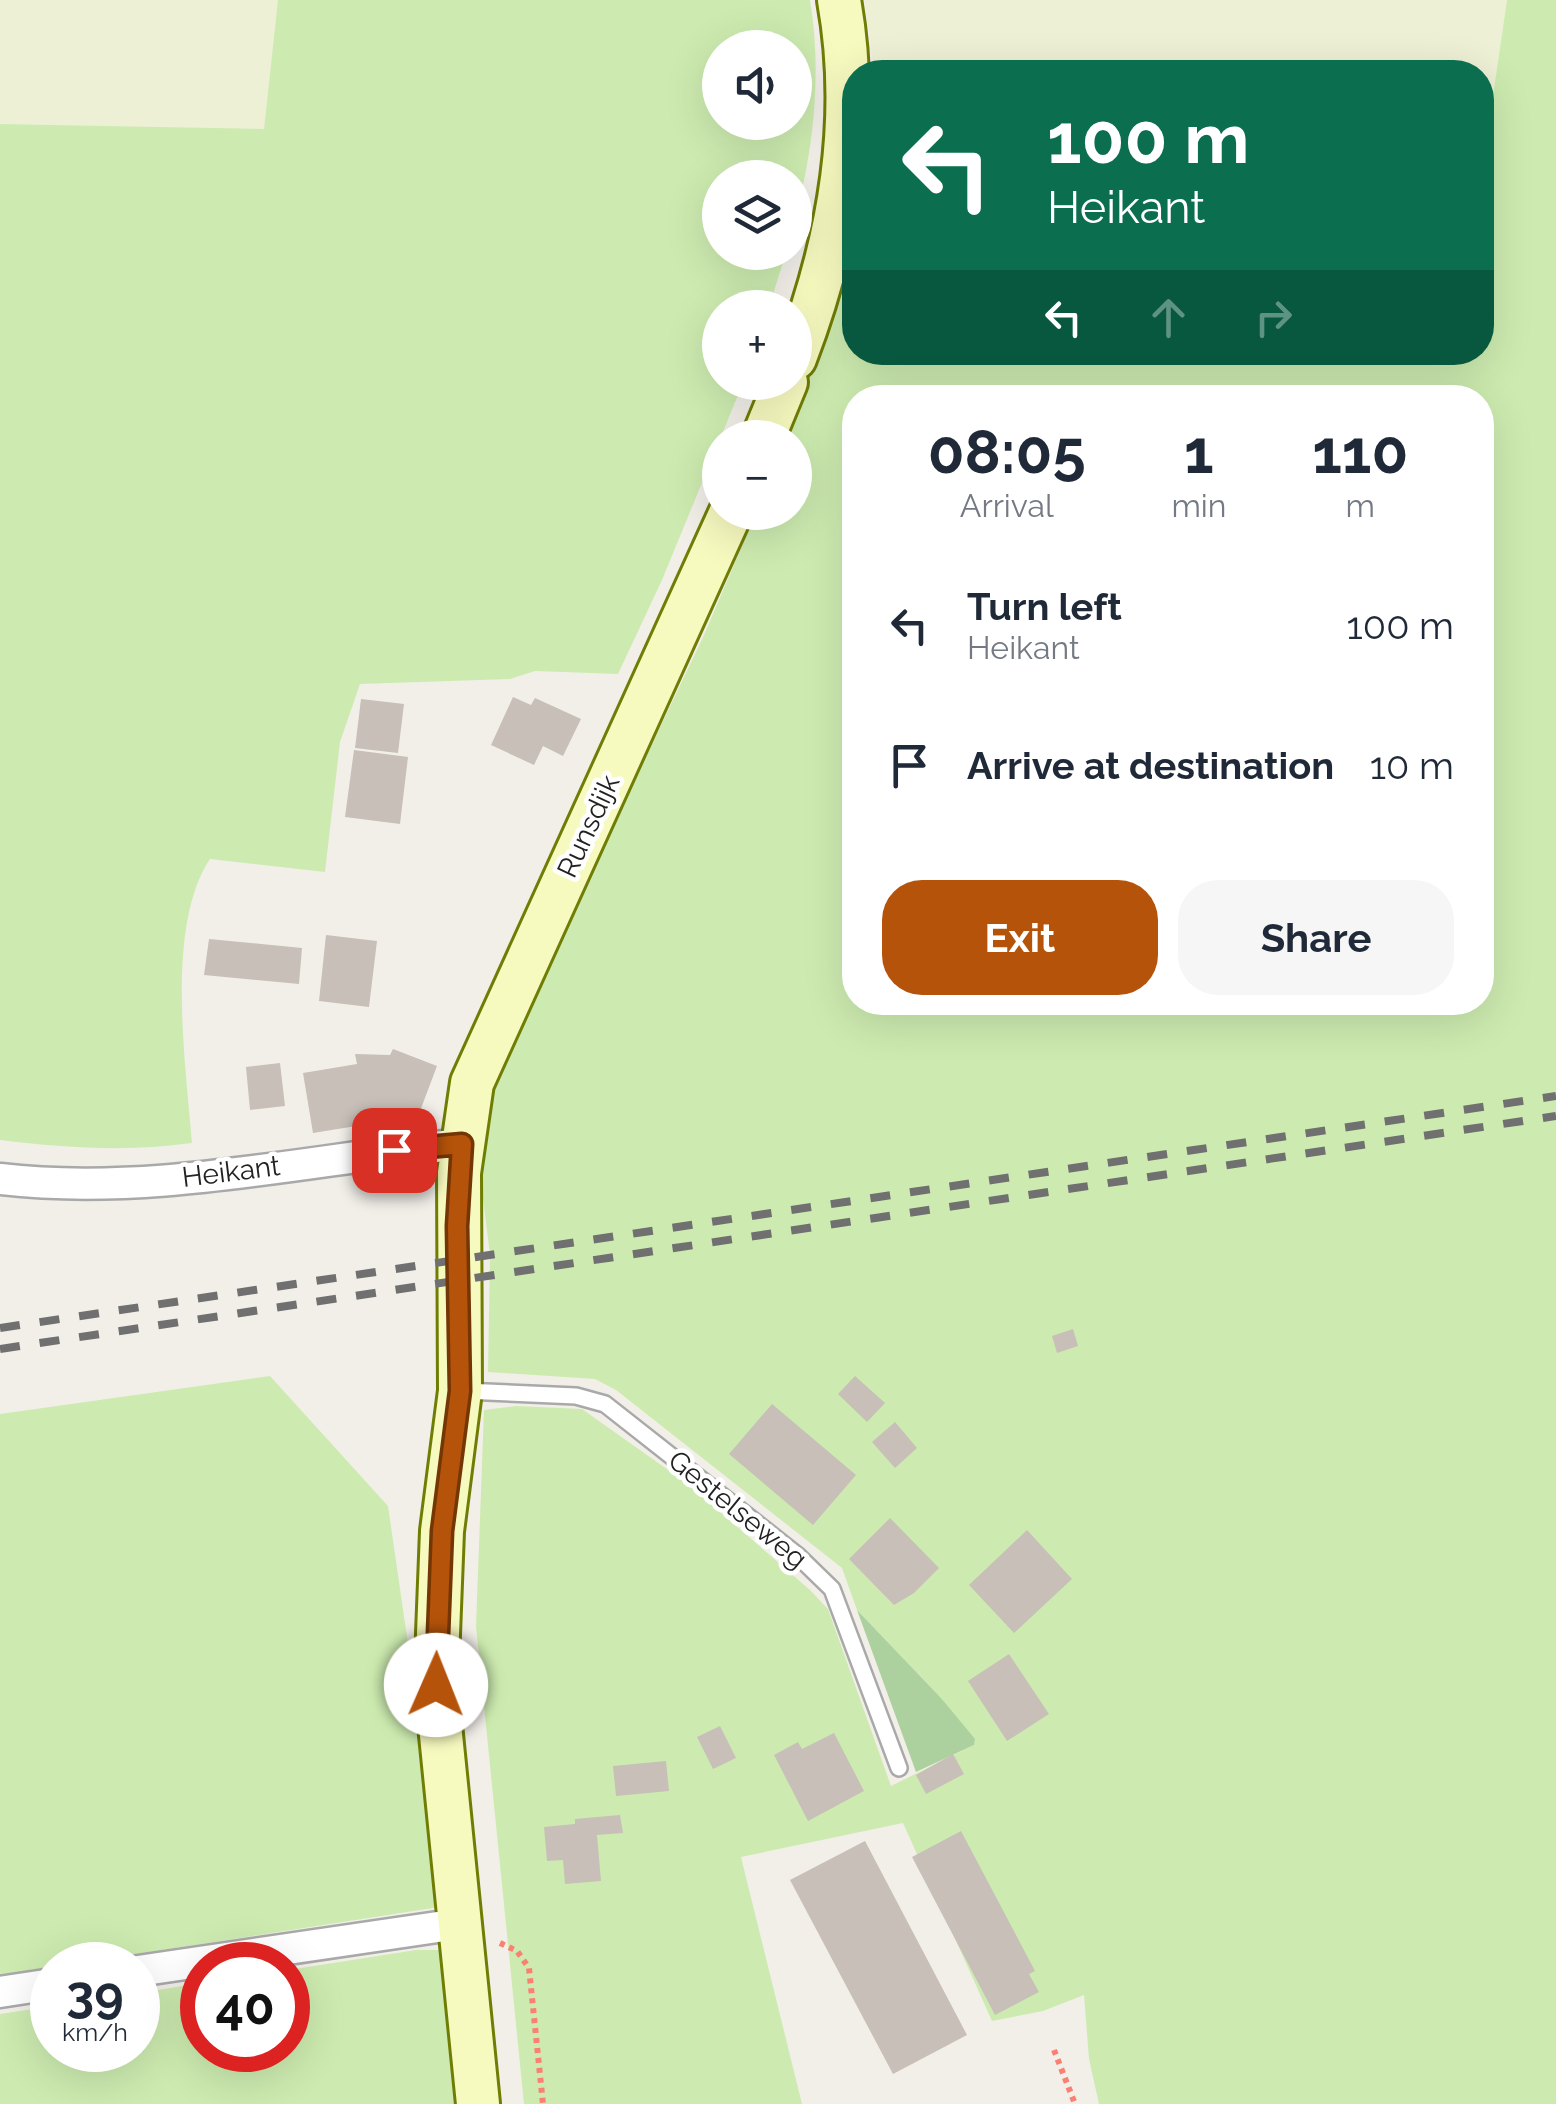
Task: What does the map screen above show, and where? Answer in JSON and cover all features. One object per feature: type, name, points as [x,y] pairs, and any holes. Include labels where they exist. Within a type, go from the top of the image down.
[{"type":"street","points":[[839,0],[845,60]]},
{"type":"street","points":[[812,307],[832,247],[842,191]]},
{"type":"street","name":"Runsdijk","points":[[462,1144],[472,1083],[723,530]]},
{"type":"street","points":[[462,1144],[457,1226],[460,1391],[442,1531],[436,1685],[478,2104]]},
{"type":"street","name":"Heikant","points":[[0,1179],[53,1185],[113,1184],[462,1144]]},
{"type":"street","points":[[160,1968],[458,1924]]},
{"type":"street","points":[[0,1992],[30,1987]]},
{"type":"lane","name":"Gestelseweg","points":[[460,1391],[576,1396],[606,1404],[798,1555],[832,1589],[899,1768]]},
{"type":"path","points":[[458,1924],[517,1951],[529,1968],[542,2104]]},
{"type":"path","points":[[1054,2050],[1076,2104]]},
{"type":"green space","points":[[0,0],[278,0],[264,129],[0,124]]},
{"type":"green space","points":[[278,0],[810,0],[816,82],[812,126],[812,30],[702,30],[702,140],[810,140],[808,160],[702,160],[702,270],[781,270],[774,290],[702,290],[702,400],[736,400],[728,420],[702,420],[702,483],[618,674],[535,671],[510,679],[360,684],[340,742],[325,872],[210,859],[196,887],[187,921],[182,997],[192,1143],[96,1148],[0,1140],[0,124],[264,129]]},
{"type":"green space","points":[[865,0],[1507,0],[1494,89],[1494,60],[872,60]]},
{"type":"green space","points":[[1507,0],[1556,0],[1556,2104],[1099,2104],[1089,2059],[1084,1995],[1043,2011],[992,2021],[903,1823],[741,1857],[802,2104],[524,2104],[476,1626],[484,1410],[516,1406],[582,1409],[688,1484],[810,1590],[828,1609],[891,1786],[974,1745],[941,1698],[857,1610],[842,1568],[616,1390],[595,1379],[488,1372],[490,1255],[478,1157],[479,1107],[704,635],[749,530],[812,530],[812,420],[794,420],[801,400],[812,400],[812,368],[842,282],[842,365],[1494,365],[1494,89]]},
{"type":"green space","points":[[270,1376],[388,1506],[446,1906],[213,1942],[180,1942],[180,1947],[160,1950],[160,1942],[30,1942],[30,1970],[0,1975],[0,1414]]},
{"type":"green space","points":[[857,1610],[941,1698],[975,1739],[974,1745],[916,1772]]},
{"type":"green space","points":[[416,1950],[457,1950],[469,2104],[0,2104],[0,2014],[30,2009],[30,2072],[160,2072],[160,1990],[180,1986],[180,2072],[310,2072],[310,1967]]},
{"type":"building","points":[[513,697],[531,705],[535,698],[581,719],[563,756],[543,746],[534,765],[491,745]]},
{"type":"building","points":[[361,699],[404,704],[398,753],[355,748]]},
{"type":"building","points":[[354,750],[408,757],[400,824],[345,817]]},
{"type":"building","points":[[326,935],[377,941],[369,1007],[319,1001]]},
{"type":"building","points":[[209,939],[302,948],[299,984],[204,975]]},
{"type":"building","points":[[393,1049],[437,1066],[420,1111],[412,1117],[313,1133],[303,1073],[357,1064],[355,1054],[390,1055]]},
{"type":"building","points":[[280,1063],[285,1106],[250,1110],[246,1067]]},
{"type":"building","points":[[1073,1329],[1078,1346],[1057,1353],[1052,1336]]},
{"type":"building","points":[[855,1376],[885,1403],[867,1422],[838,1394]]},
{"type":"building","points":[[772,1404],[856,1475],[813,1525],[729,1454]]},
{"type":"building","points":[[895,1422],[917,1448],[895,1468],[872,1442]]},
{"type":"building","points":[[890,1518],[939,1568],[914,1593],[894,1605],[849,1559]]},
{"type":"building","points":[[1027,1530],[1072,1579],[1014,1633],[969,1585]]},
{"type":"building","points":[[1009,1654],[1049,1714],[1007,1741],[968,1681]]},
{"type":"building","points":[[720,1726],[736,1758],[713,1769],[697,1737]]},
{"type":"building","points":[[834,1733],[864,1791],[808,1821],[774,1755],[798,1742],[802,1749]]},
{"type":"building","points":[[953,1754],[964,1774],[926,1794],[916,1775]]},
{"type":"building","points":[[666,1761],[669,1791],[616,1796],[613,1766]]},
{"type":"building","points":[[620,1815],[623,1833],[597,1835],[601,1881],[565,1884],[563,1860],[547,1861],[544,1827],[575,1824],[575,1819]]},
{"type":"building","points":[[961,1831],[1035,1971],[1029,1974],[1039,1992],[995,2015],[912,1857]]},
{"type":"building","points":[[865,1841],[967,2035],[893,2074],[790,1880]]},
{"type":"railway","points":[[0,1328],[1556,1096]]},
{"type":"railway","points":[[0,1349],[1556,1116]]},
{"type":"route","points":[[394,1150],[462,1144],[457,1226],[460,1391],[442,1531],[436,1685]]}]
